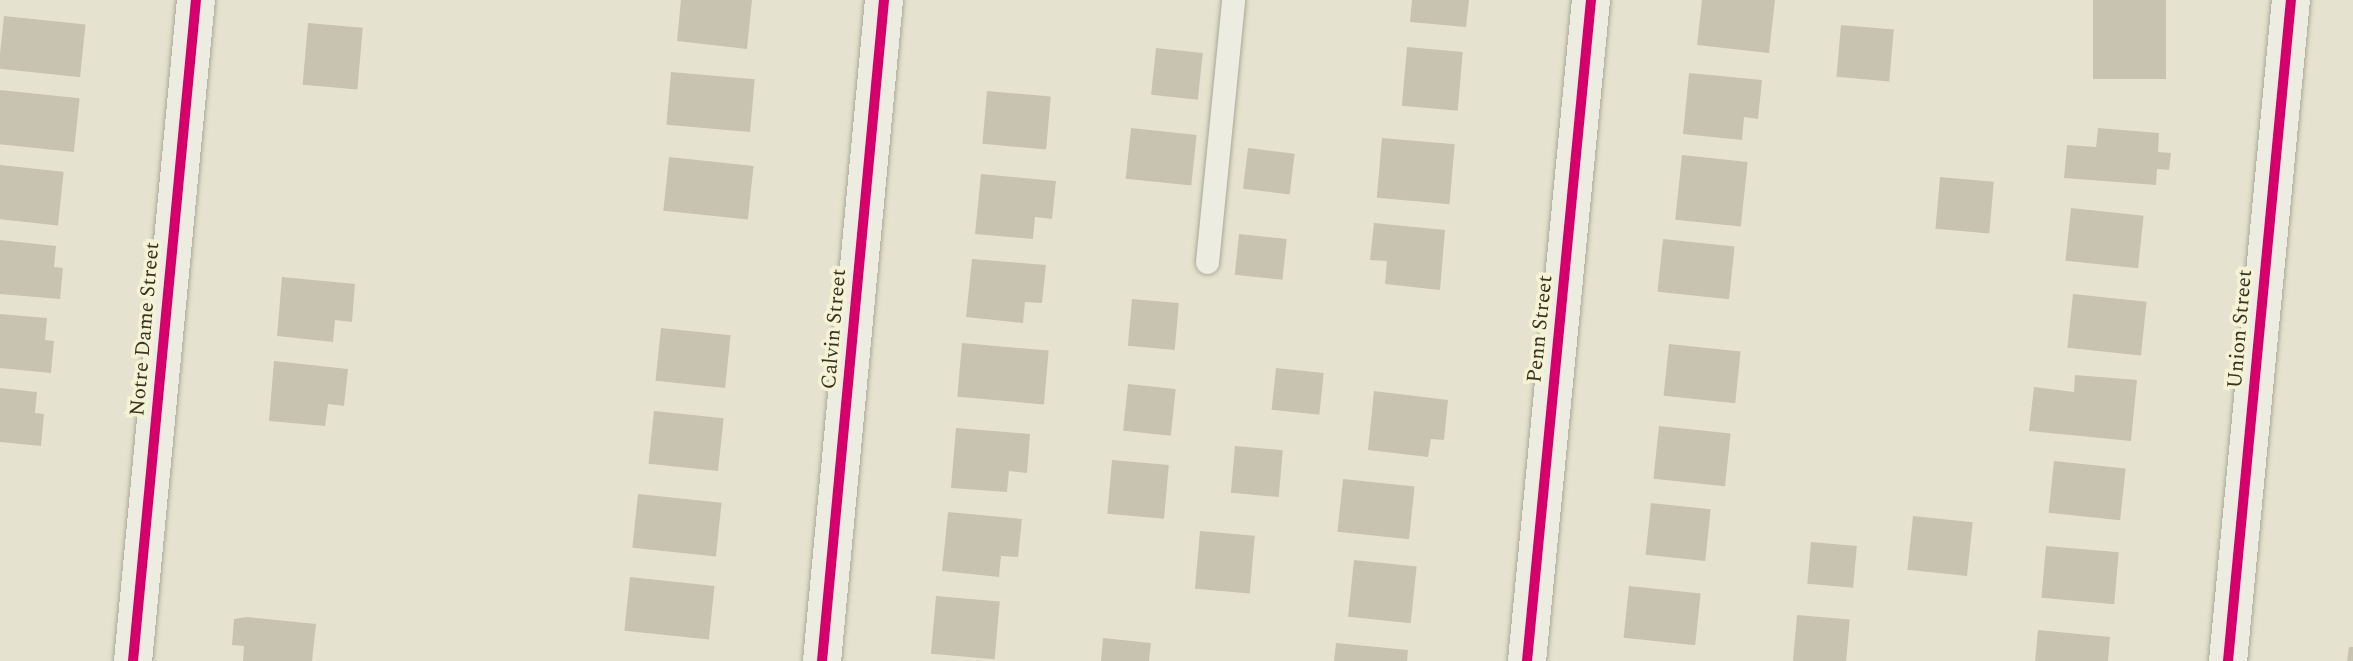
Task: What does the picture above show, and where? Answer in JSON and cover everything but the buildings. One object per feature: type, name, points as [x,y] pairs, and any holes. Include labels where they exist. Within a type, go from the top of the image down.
[{"type":"street","name":"Notre Dame Street","points":[[133,661],[196,0]]},
{"type":"street","name":"Calvin Street","points":[[822,661],[884,0]]},
{"type":"street","name":"Penn Street","points":[[1527,661],[1591,0]]},
{"type":"street","name":"Union Street","points":[[2228,661],[2291,0]]},
{"type":"lane","points":[[1207,262],[1233,0]]},
{"type":"cycle path","points":[[133,661],[196,0]]},
{"type":"cycle path","points":[[822,661],[884,0]]},
{"type":"cycle path","points":[[1527,661],[1591,0]]},
{"type":"cycle path","points":[[2228,661],[2291,0]]}]
